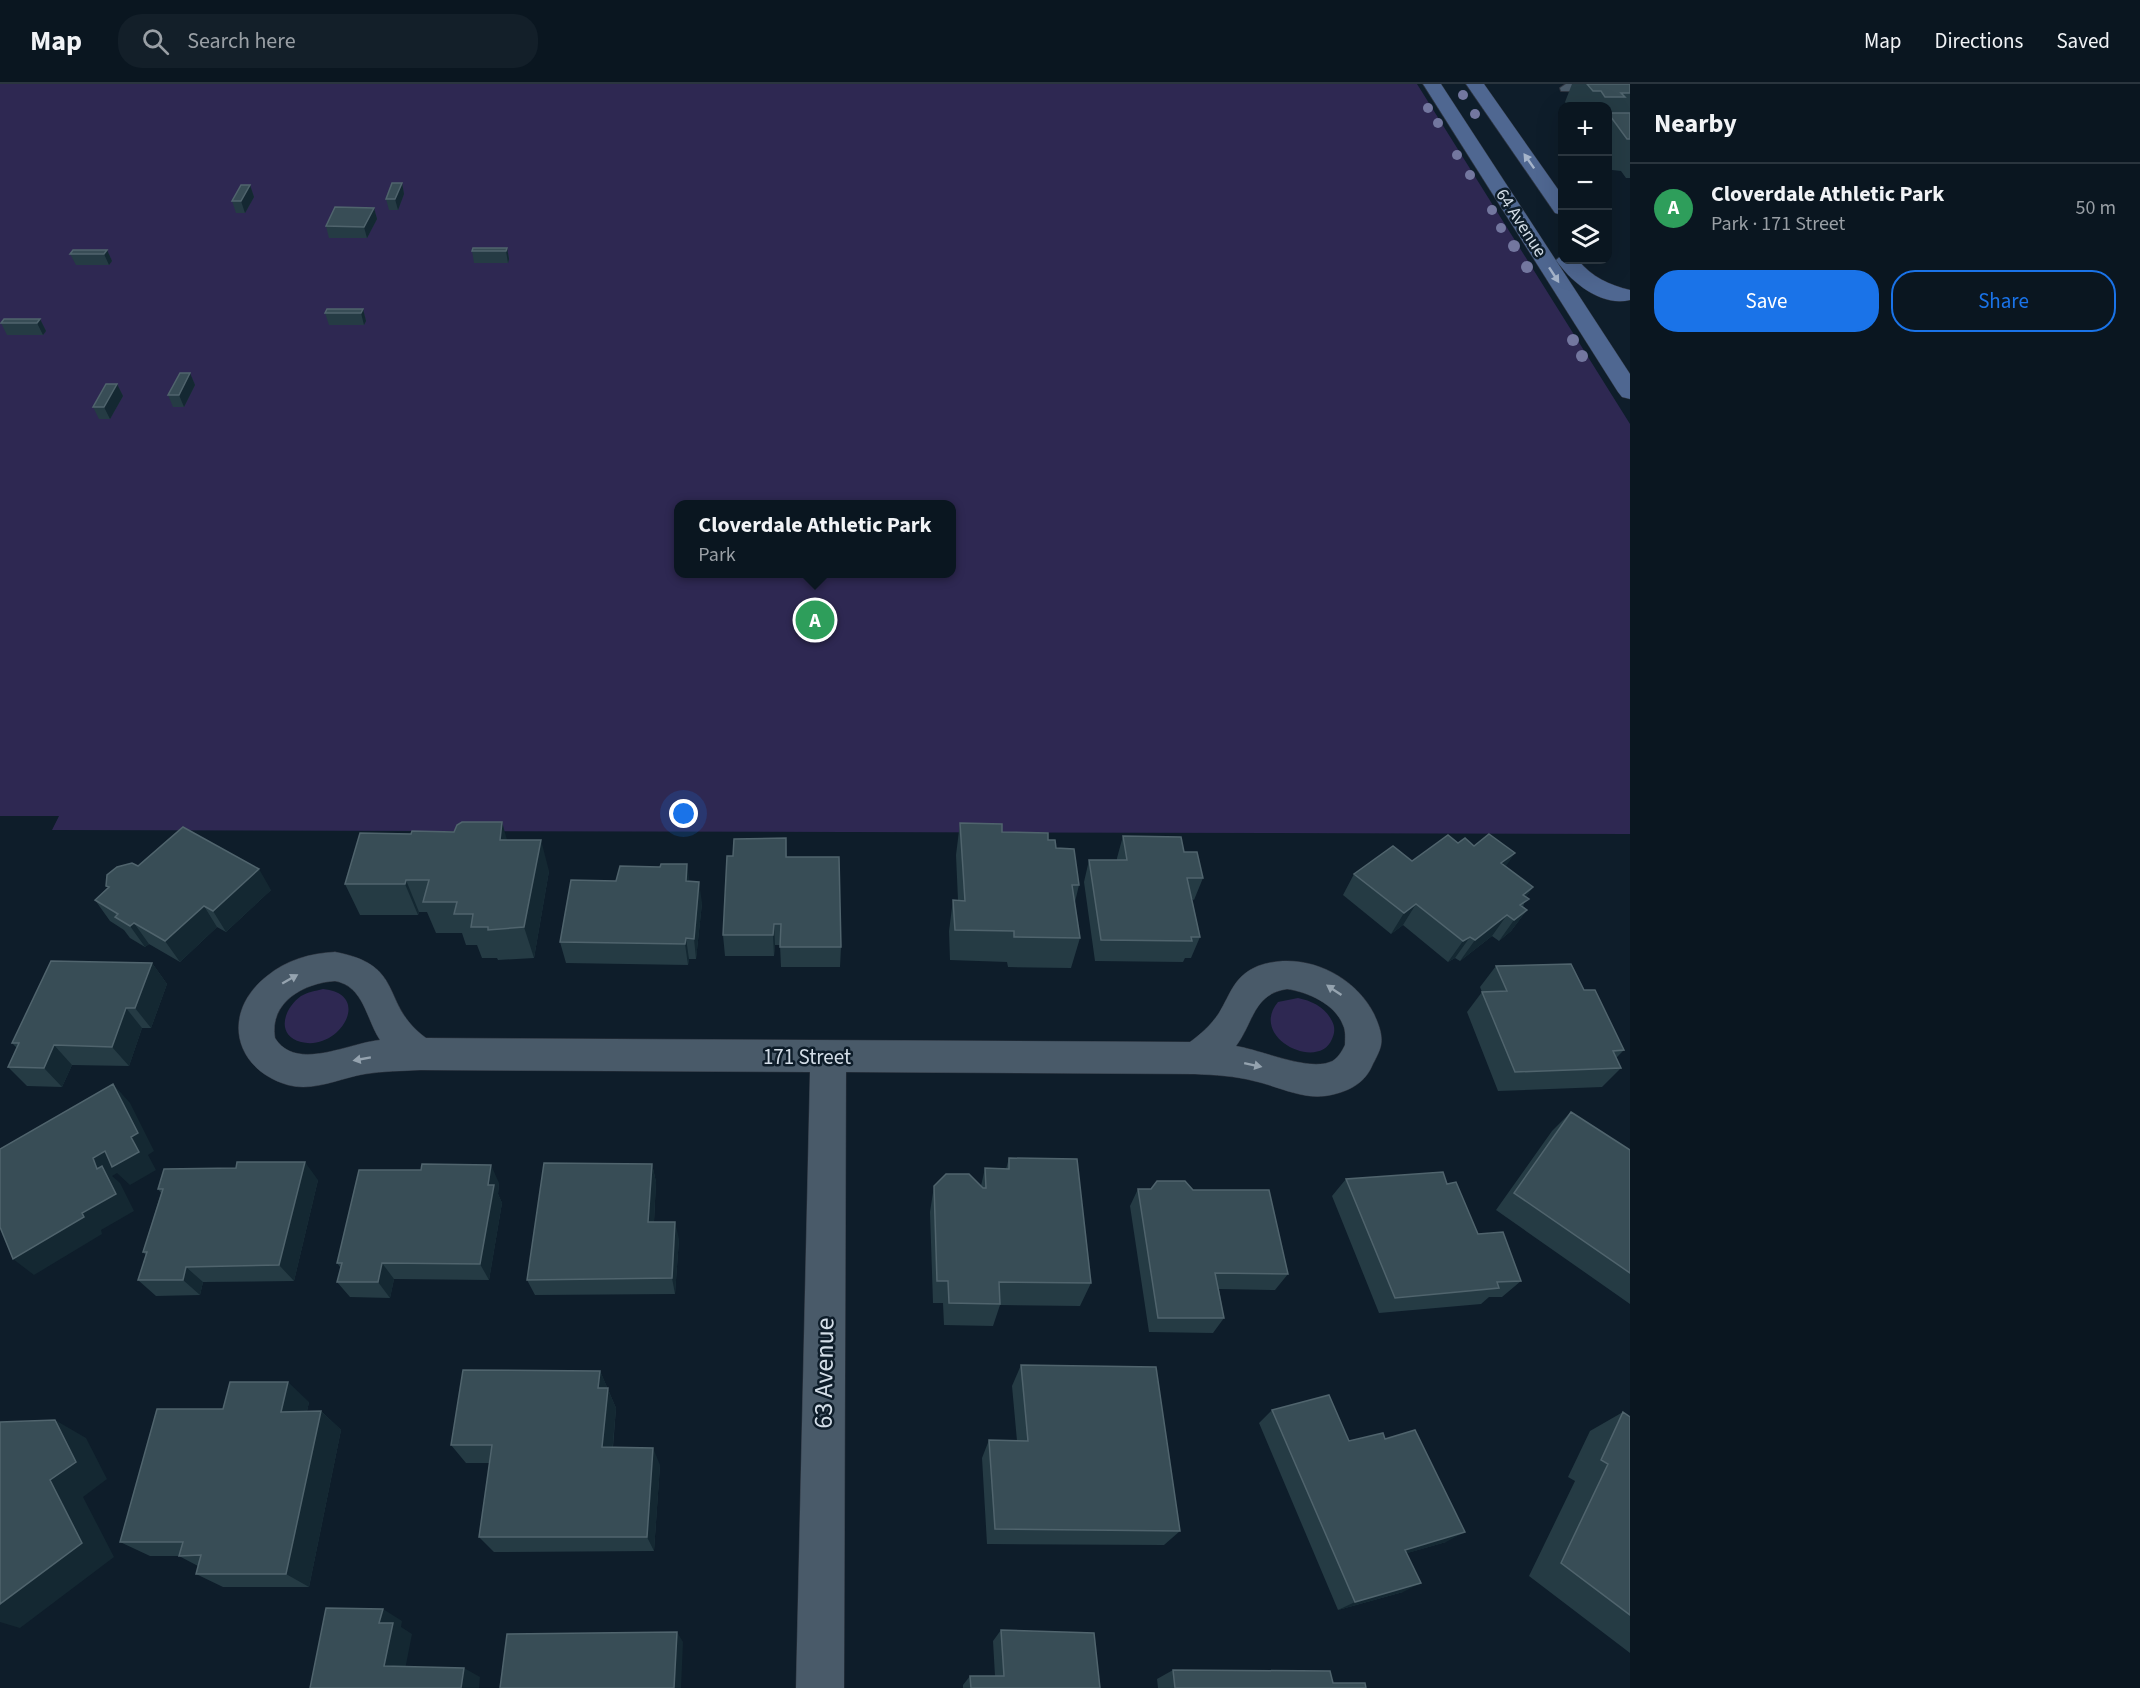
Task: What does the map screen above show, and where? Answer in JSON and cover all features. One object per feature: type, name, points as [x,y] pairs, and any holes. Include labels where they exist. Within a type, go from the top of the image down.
[{"type":"main road","name":"64 Avenue","points":[[1432,84],[1630,392]]},
{"type":"main road","name":"64 Avenue","points":[[1475,84],[1558,202]]},
{"type":"main road","points":[[1454,119],[1509,171],[1558,244]]},
{"type":"main road","points":[[1570,264],[1587,283],[1626,300]]},
{"type":"main road","points":[[1603,267],[1626,300]]},
{"type":"street","name":"171 Street","points":[[420,1054],[1195,1058]]},
{"type":"street","name":"63 Avenue","points":[[820,1688],[828,1057]]},
{"type":"lane","points":[[1566,88],[1630,88]]},
{"type":"shaded area","points":[[0,84],[1417,84],[1630,424],[1630,834],[52,830],[59,816],[0,816]]},
{"type":"shaded area","points":[[323,989],[338,993],[346,1001],[348,1011],[345,1021],[328,1039],[315,1043],[293,1039],[285,1028],[290,1007],[301,996]]},
{"type":"shaded area","points":[[1298,998],[1318,1005],[1332,1021],[1334,1034],[1325,1048],[1314,1052],[1301,1051],[1278,1038],[1272,1028],[1271,1015],[1278,1002]]},
{"type":"building","points":[[1587,84],[1630,84],[1630,93],[1621,93],[1625,97],[1605,97],[1601,91],[1593,91]]},
{"type":"building","points":[[1612,113],[1630,113],[1630,139],[1627,139],[1612,118]]},
{"type":"building","points":[[392,183],[402,183],[395,199],[386,199]]},
{"type":"building","points":[[241,185],[250,185],[241,201],[232,201]]},
{"type":"building","points":[[335,207],[374,208],[364,227],[326,226]]},
{"type":"building","points":[[473,248],[507,248],[506,251],[472,251]]},
{"type":"building","points":[[73,250],[107,250],[104,254],[70,254]]},
{"type":"building","points":[[327,309],[363,309],[361,313],[325,313]]},
{"type":"building","points":[[4,319],[40,319],[37,323],[1,323]]},
{"type":"building","points":[[180,373],[190,373],[179,395],[168,395]]},
{"type":"building","points":[[106,384],[117,384],[104,407],[93,407]]},
{"type":"building","points":[[462,822],[502,822],[500,840],[541,840],[524,927],[488,930],[488,927],[471,927],[473,914],[454,914],[457,902],[423,902],[429,880],[406,880],[405,884],[345,884],[360,833],[454,832],[457,825]]},
{"type":"building","points":[[960,823],[1002,824],[1002,832],[1048,833],[1048,840],[1055,840],[1056,848],[1074,849],[1079,885],[1072,885],[1080,938],[1014,937],[1014,931],[955,930],[953,900],[965,901]]},
{"type":"building","points":[[183,827],[259,869],[213,911],[204,906],[165,941],[134,923],[130,926],[115,917],[118,914],[95,900],[109,887],[106,886],[107,875],[117,867],[132,863],[138,866]]},
{"type":"building","points":[[1489,834],[1515,853],[1501,863],[1533,887],[1523,895],[1529,899],[1520,905],[1527,910],[1514,920],[1507,915],[1475,940],[1470,937],[1463,941],[1416,904],[1404,913],[1354,874],[1393,846],[1412,861],[1448,835],[1458,843],[1465,838],[1474,846]]},
{"type":"building","points":[[1123,836],[1181,837],[1184,852],[1197,852],[1203,878],[1187,878],[1200,937],[1191,937],[1192,941],[1101,940],[1089,860],[1127,860]]},
{"type":"building","points":[[786,838],[786,857],[839,857],[841,947],[780,947],[781,924],[774,924],[773,935],[723,935],[727,856],[733,856],[734,839]]},
{"type":"building","points":[[661,864],[687,864],[686,881],[699,882],[694,939],[686,938],[685,944],[560,942],[571,880],[616,881],[620,866],[660,867]]},
{"type":"building","points":[[51,961],[152,963],[135,1008],[126,1008],[112,1047],[54,1045],[44,1068],[8,1067],[19,1043],[12,1043]]},
{"type":"building","points":[[1571,964],[1584,990],[1595,990],[1624,1050],[1613,1051],[1621,1068],[1515,1072],[1482,992],[1507,991],[1496,966]]},
{"type":"building","points":[[113,1084],[138,1133],[131,1137],[139,1152],[112,1167],[105,1151],[93,1158],[97,1169],[102,1166],[116,1194],[82,1213],[84,1217],[13,1259],[0,1227],[0,1149]]},
{"type":"building","points":[[1571,1112],[1630,1150],[1630,1273],[1514,1193]]},
{"type":"building","points":[[1009,1158],[1077,1159],[1091,1283],[999,1282],[1000,1304],[949,1303],[948,1281],[937,1281],[934,1186],[946,1174],[969,1174],[983,1188],[986,1188],[985,1168],[1009,1169]]},
{"type":"building","points":[[237,1162],[305,1162],[279,1265],[186,1267],[183,1280],[138,1280],[147,1252],[143,1252],[163,1189],[158,1189],[164,1169],[236,1168]]},
{"type":"building","points":[[544,1163],[652,1164],[648,1222],[675,1222],[672,1278],[527,1280]]},
{"type":"building","points":[[422,1164],[491,1165],[488,1185],[494,1185],[480,1264],[382,1263],[378,1282],[337,1282],[342,1263],[337,1263],[359,1170],[421,1170]]},
{"type":"building","points":[[1443,1172],[1447,1184],[1456,1182],[1478,1234],[1503,1232],[1521,1281],[1497,1282],[1499,1288],[1395,1298],[1346,1179]]},
{"type":"building","points":[[1157,1181],[1185,1181],[1193,1190],[1269,1190],[1288,1274],[1215,1273],[1224,1318],[1158,1318],[1138,1189],[1151,1189]]},
{"type":"building","points":[[1021,1365],[1156,1367],[1180,1531],[995,1529],[989,1440],[1028,1441]]},
{"type":"building","points":[[463,1370],[600,1371],[598,1388],[608,1388],[602,1447],[653,1448],[647,1537],[479,1537],[492,1445],[451,1445]]},
{"type":"building","points":[[230,1382],[288,1382],[281,1412],[321,1411],[286,1574],[196,1574],[201,1555],[179,1556],[183,1542],[120,1542],[157,1409],[223,1409]]},
{"type":"building","points":[[1329,1395],[1349,1441],[1383,1433],[1385,1439],[1415,1430],[1465,1532],[1405,1550],[1421,1583],[1355,1602],[1272,1410]]},
{"type":"building","points":[[1623,1412],[1630,1417],[1630,1615],[1561,1563],[1608,1464],[1601,1460]]},
{"type":"building","points":[[55,1420],[76,1462],[50,1480],[82,1543],[0,1604],[0,1422]]},
{"type":"building","points":[[326,1608],[383,1609],[379,1623],[393,1623],[384,1666],[464,1668],[461,1688],[310,1688]]},
{"type":"building","points":[[1001,1630],[1094,1633],[1100,1688],[971,1688],[970,1676],[1004,1676]]},
{"type":"building","points":[[677,1632],[674,1688],[500,1688],[507,1634]]},
{"type":"building","points":[[1173,1670],[1330,1671],[1333,1683],[1365,1683],[1366,1688],[1175,1688]]},
{"type":"place","name":"Cloverdale Athletic Park","points":[[815,620]]}]
